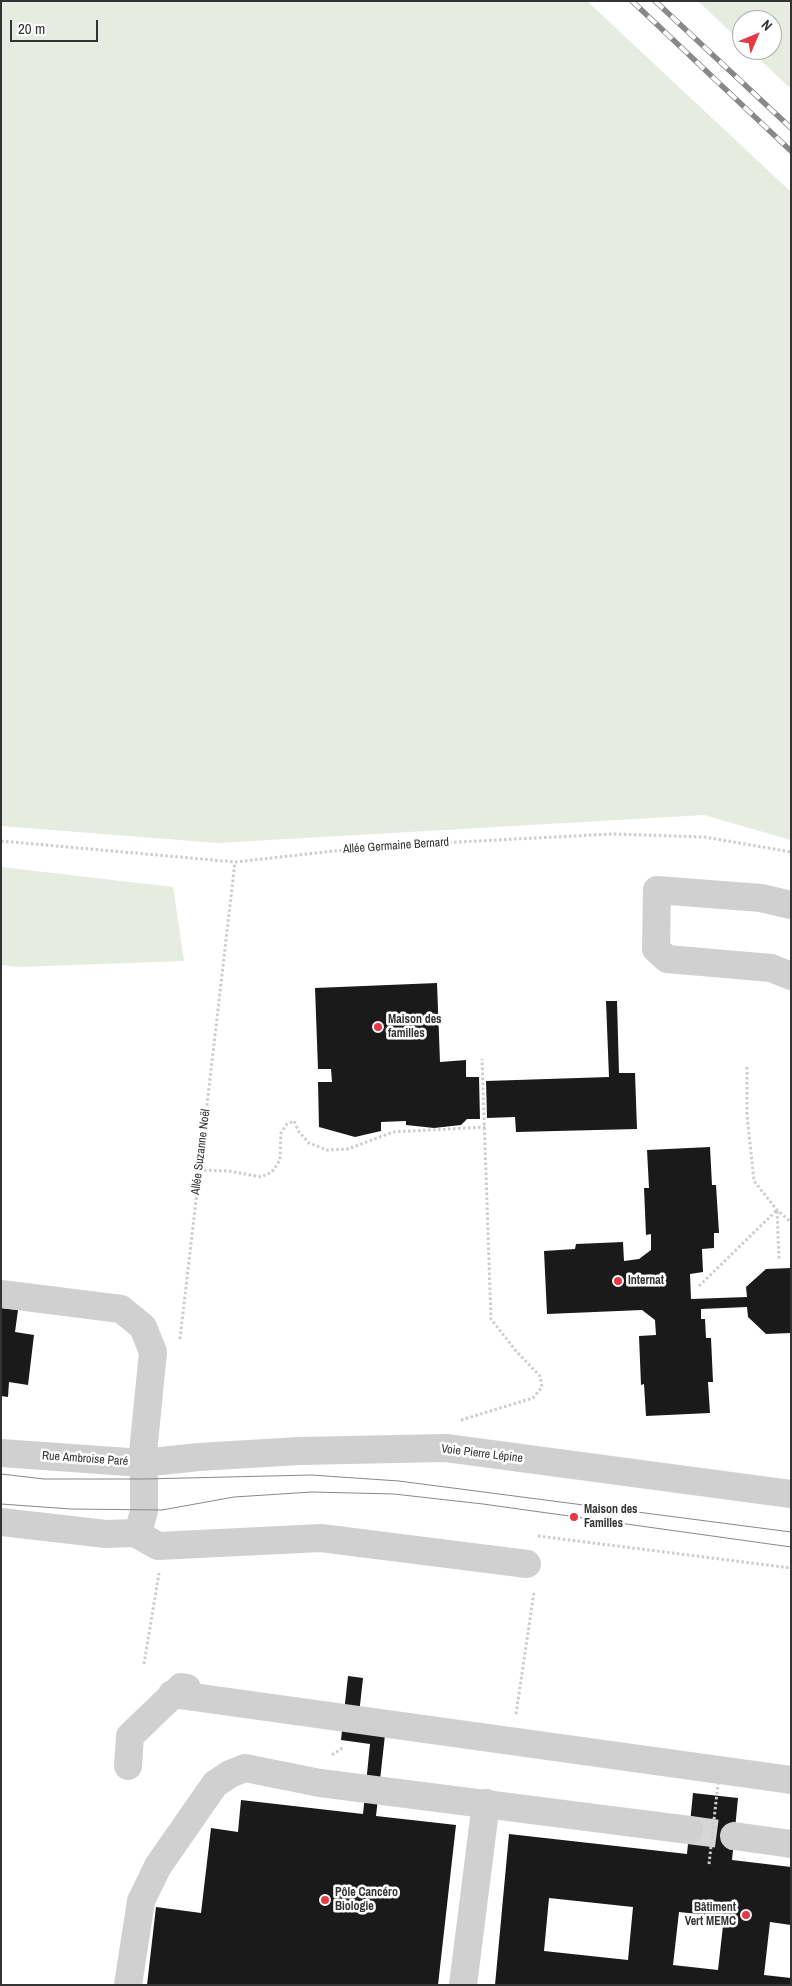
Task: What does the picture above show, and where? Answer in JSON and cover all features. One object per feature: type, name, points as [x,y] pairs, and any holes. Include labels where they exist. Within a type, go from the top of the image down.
[{"type":"street","points":[[791,905],[761,898],[657,890],[656,949],[667,959],[771,968],[791,976]]},
{"type":"street","points":[[1,1294],[121,1309],[143,1327],[153,1352],[142,1463]]},
{"type":"street","name":"Voie Pierre Lépine","points":[[142,1463],[199,1457],[299,1451],[446,1448],[791,1494]]},
{"type":"street","name":"Rue Ambroise Paré","points":[[1,1453],[142,1463],[144,1510],[140,1526],[135,1532]]},
{"type":"street","points":[[1,1522],[106,1534],[135,1532],[158,1546],[320,1538],[534,1564]]},
{"type":"street","points":[[176,1691],[513,1737],[644,1757],[687,1766]]},
{"type":"street","points":[[128,1766],[130,1736],[176,1691]]},
{"type":"street","points":[[176,1691],[687,1766],[720,1764],[791,1780]]},
{"type":"street","points":[[128,1985],[141,1901],[158,1866],[216,1784],[230,1774],[245,1768],[320,1783],[689,1830]]},
{"type":"street","points":[[463,1985],[486,1803]]},
{"type":"street","points":[[734,1836],[791,1844]]},
{"type":"path","name":"Allée Germaine Bernard","points":[[1,842],[235,862],[380,846],[612,834],[705,836],[791,852]]},
{"type":"path","name":"Allée Suzanne Noël","points":[[179,1345],[235,862]]},
{"type":"path","points":[[454,1422],[533,1398],[542,1387],[540,1376],[516,1351],[491,1319],[482,1059]]},
{"type":"path","points":[[747,1068],[747,1115],[754,1181],[777,1210],[791,1222]]},
{"type":"path","points":[[199,1170],[229,1171],[261,1177],[272,1172],[280,1160],[281,1133],[287,1124],[294,1121],[299,1132],[309,1143],[327,1150],[348,1149],[393,1132],[485,1127]]},
{"type":"path","points":[[777,1210],[779,1259]]},
{"type":"path","points":[[698,1286],[777,1210]]},
{"type":"path","points":[[513,1737],[534,1564],[542,1536]]},
{"type":"path","points":[[144,1664],[159,1575],[158,1568]]},
{"type":"path","points":[[709,1864],[720,1764]]},
{"type":"shaded area","points":[[1,1],[587,1],[791,192],[791,840],[704,815],[218,843],[1,826]]},
{"type":"shaded area","points":[[698,1],[791,1],[791,89],[761,60],[782,60],[782,10],[732,10],[732,33]]},
{"type":"shaded area","points":[[1,867],[173,887],[184,961],[18,967],[1,965]]},
{"type":"building","name":"Maison des familles","points":[[437,983],[440,1062],[466,1060],[466,1077],[479,1077],[480,1119],[467,1119],[461,1125],[434,1128],[406,1125],[406,1121],[381,1122],[381,1131],[355,1137],[319,1127],[318,1082],[332,1082],[331,1069],[318,1069],[315,988]]},
{"type":"building","points":[[606,1001],[617,1001],[619,1073],[635,1073],[637,1129],[516,1132],[515,1117],[487,1118],[486,1081],[609,1077]]},
{"type":"building","name":"Internat","points":[[710,1147],[712,1185],[716,1185],[719,1233],[714,1233],[714,1248],[702,1249],[703,1272],[690,1274],[691,1299],[747,1297],[746,1287],[766,1269],[791,1268],[791,1333],[766,1334],[748,1317],[747,1307],[701,1309],[701,1319],[705,1319],[706,1338],[711,1338],[713,1382],[708,1382],[710,1413],[646,1416],[644,1384],[641,1385],[639,1336],[656,1335],[655,1320],[642,1310],[547,1314],[544,1251],[575,1249],[576,1244],[623,1242],[624,1261],[639,1259],[651,1250],[651,1234],[646,1235],[644,1188],[649,1188],[647,1150]]},
{"type":"building","points":[[1,1308],[18,1310],[15,1332],[34,1335],[28,1385],[9,1382],[8,1397],[1,1396]]},
{"type":"building","name":"Pôle Cancéro Biologie","points":[[348,1676],[363,1678],[357,1732],[385,1735],[376,1816],[456,1825],[438,1985],[147,1985],[156,1907],[201,1913],[211,1828],[238,1832],[241,1800],[363,1814],[370,1744],[341,1740]]},
{"type":"building","name":"Bâtiment Vert MEMC","points":[[693,1793],[738,1798],[732,1860],[791,1867],[791,1925],[770,1922],[764,1975],[791,1978],[791,1985],[495,1985],[509,1834],[687,1854]],"holes":[[[549,1898],[633,1907],[628,1960],[544,1951]],[[679,1912],[724,1917],[718,1970],[673,1965]]]},
{"type":"tunnel","points":[[689,1830],[734,1836]]},
{"type":"tram line","points":[[1,1474],[44,1479],[311,1475],[399,1481],[791,1532]]},
{"type":"tram line","points":[[1,1504],[71,1509],[162,1510],[234,1497],[312,1492],[394,1494],[483,1504],[791,1547]]},
{"type":"railway","points":[[632,1],[791,151]]},
{"type":"railway","points":[[655,1],[791,128]]},
{"type":"place","name":"Maison des familles","points":[[378,1027]]},
{"type":"place","name":"Internat","points":[[618,1281]]},
{"type":"place","name":"Maison des Familles","points":[[574,1517]]},
{"type":"place","name":"Pôle Cancéro Biologie","points":[[325,1900]]},
{"type":"place","name":"Bâtiment Vert MEMC","points":[[746,1915]]}]
